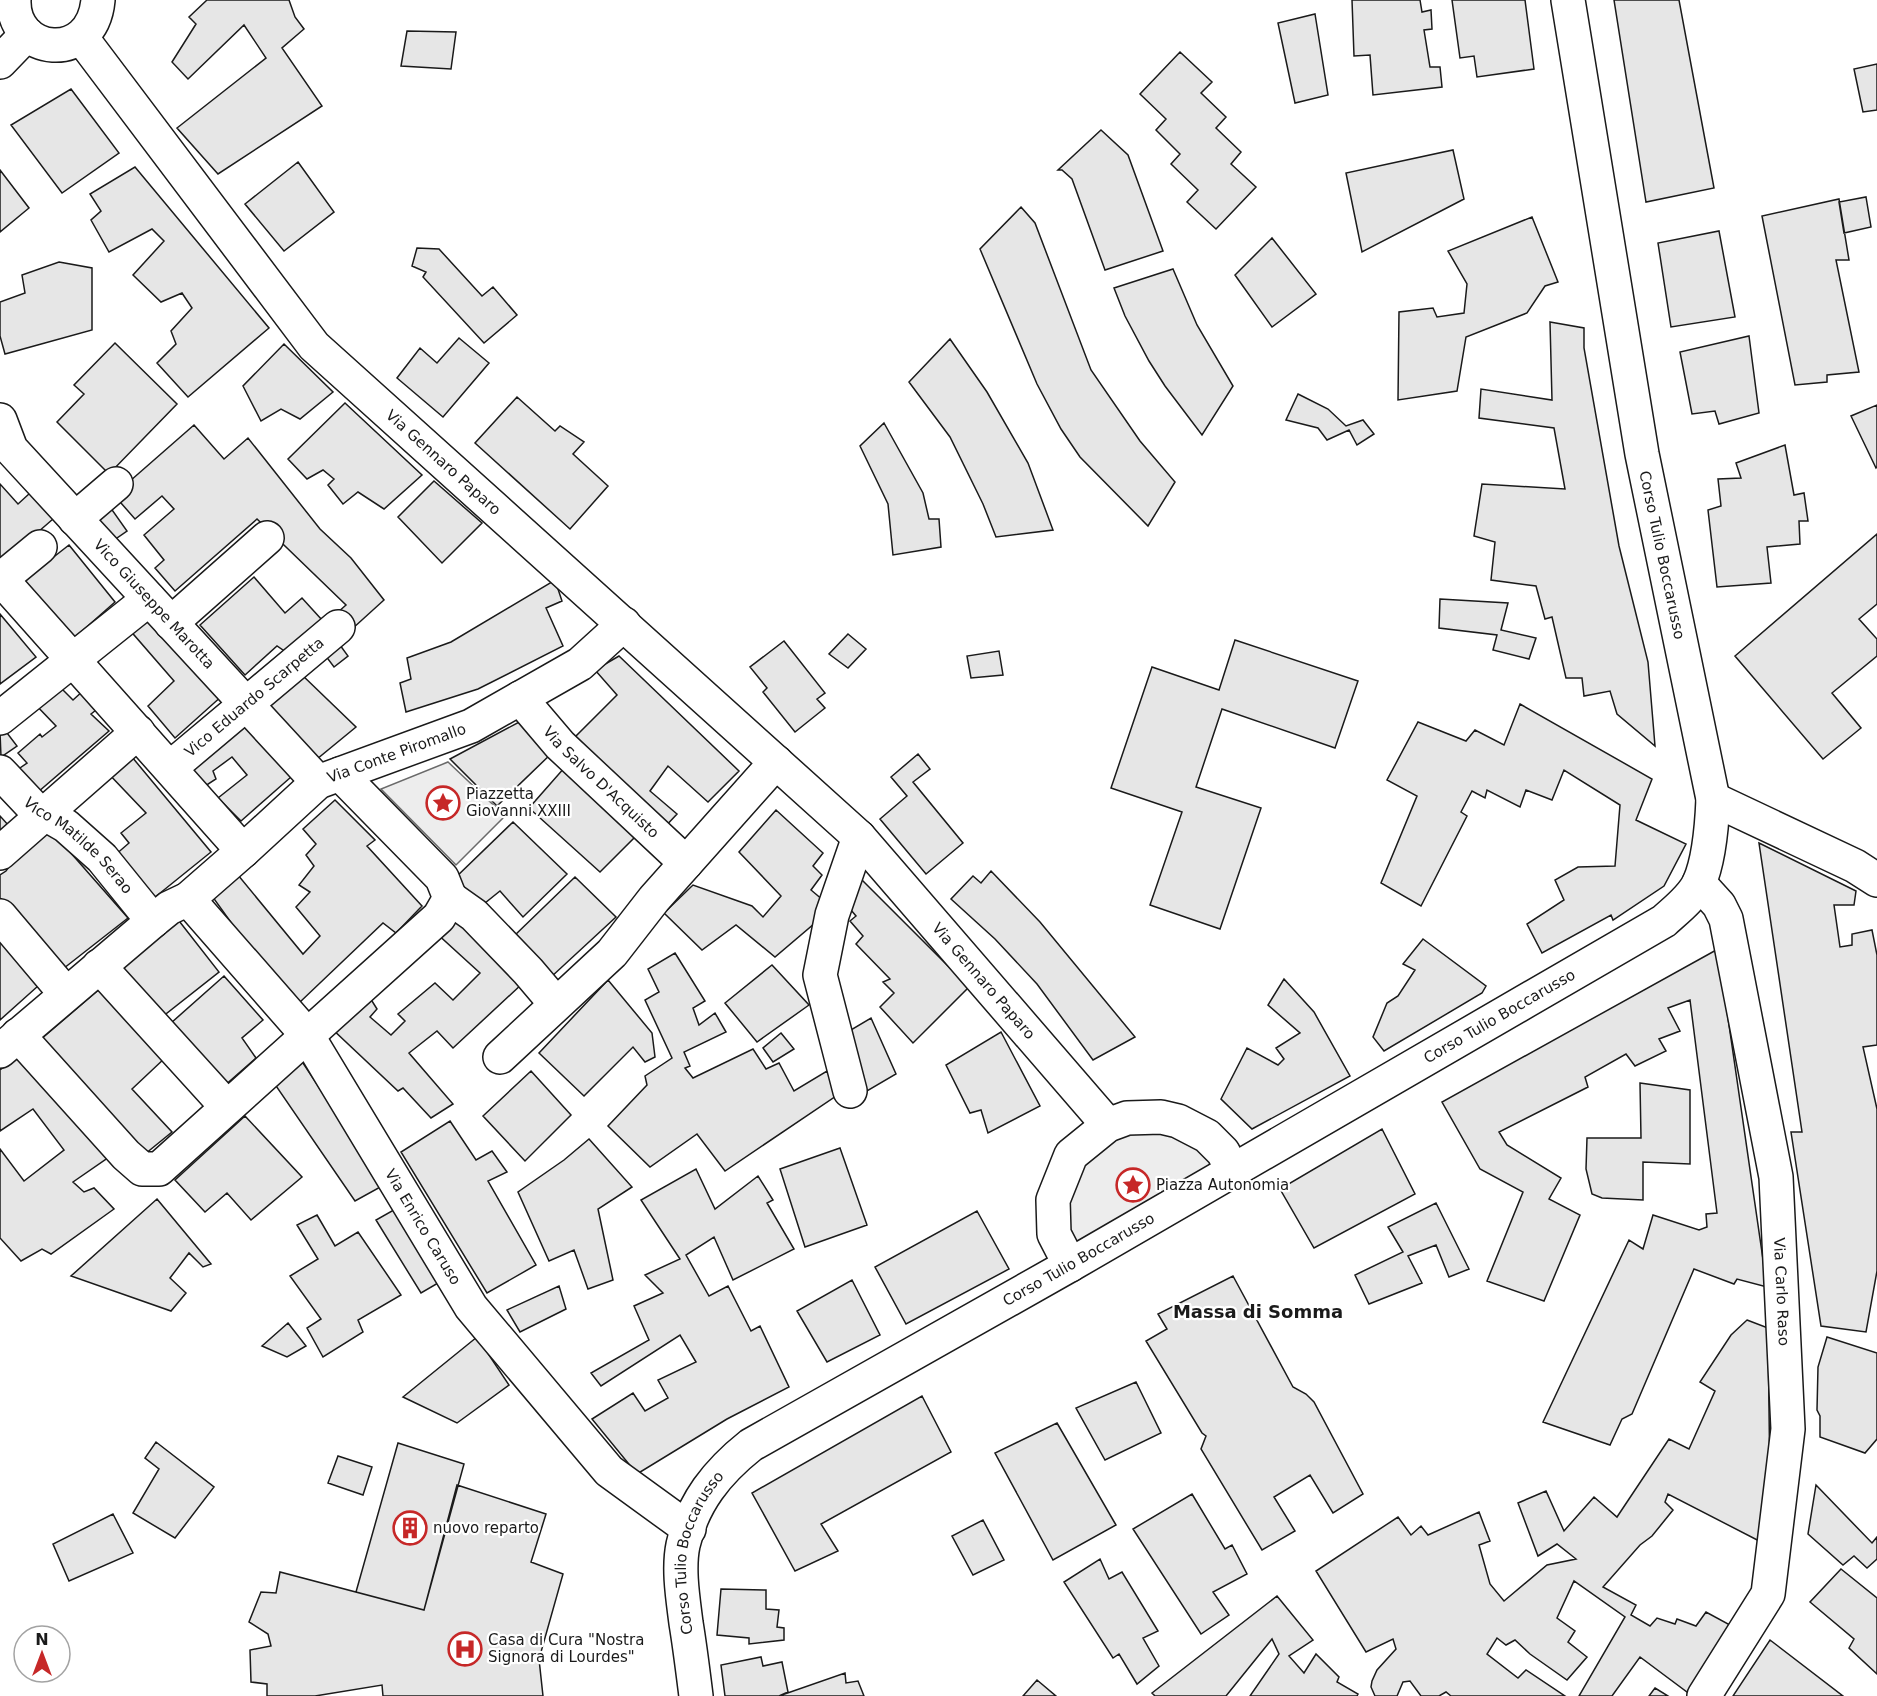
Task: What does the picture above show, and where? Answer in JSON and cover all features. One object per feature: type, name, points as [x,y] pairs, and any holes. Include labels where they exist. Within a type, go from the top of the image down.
[{"type":"street","points":[[14,0],[18,22],[27,34],[37,41],[60,45],[81,37],[91,27],[97,13],[98,0]]},
{"type":"street","name":"Corso Tulio Boccarusso","points":[[696,1696],[681,1587],[683,1547],[696,1508],[711,1485],[729,1463],[751,1445],[1070,1265],[1664,921],[1679,908],[1699,883],[1711,829],[1713,799],[1642,454],[1568,0]]},
{"type":"street","points":[[0,62],[27,34]]},
{"type":"street","name":"Via Gennaro Paparo","points":[[81,37],[314,346],[859,837],[1108,1125]]},
{"type":"street","name":"Vico Giuseppe Marotta","points":[[0,420],[11,450],[246,704],[329,778]]},
{"type":"street","points":[[75,519],[116,484]]},
{"type":"street","points":[[171,623],[267,538]]},
{"type":"street","points":[[1,578],[40,548]]},
{"type":"street","name":"Vico Eduardo Scarpetta","points":[[1,578],[243,851]]},
{"type":"street","points":[[0,718],[149,598]]},
{"type":"street","name":"Via Conte Piromallo","points":[[307,1035],[159,1169],[142,1169],[9,1043],[169,908],[188,898],[329,778],[471,726],[580,664],[624,624]]},
{"type":"street","name":"Vico Eduardo Scarpetta","points":[[170,768],[338,627]]},
{"type":"street","name":"Via Salvo D'Acquisto","points":[[520,698],[560,745],[686,863]]},
{"type":"street","points":[[0,853],[138,732]]},
{"type":"street","points":[[500,1057],[612,953],[654,898],[776,762]]},
{"type":"street","name":"Vico Matilde Serao","points":[[0,772],[33,807],[66,826],[102,858],[153,921]]},
{"type":"street","points":[[329,778],[442,879],[450,898],[474,915],[556,1004]]},
{"type":"street","points":[[1713,799],[1855,866],[1877,880]]},
{"type":"street","points":[[850,1091],[820,975],[832,915],[859,837]]},
{"type":"street","name":"Via Carlo Raso","points":[[1699,883],[1719,905],[1726,919],[1776,1177],[1788,1429],[1768,1594],[1704,1696]]},
{"type":"street","name":"Via Enrico Caruso","points":[[188,898],[307,1035],[471,1307],[609,1471],[689,1529]]},
{"type":"street","points":[[307,1035],[439,917],[450,898]]},
{"type":"street","points":[[0,916],[66,994]]},
{"type":"street","points":[[99,966],[227,1107]]},
{"type":"street","points":[[1070,1265],[1054,1234],[1053,1200],[1071,1155],[1108,1125],[1127,1118],[1161,1117],[1178,1121],[1207,1136],[1222,1152],[1233,1171]]},
{"type":"shaded area","name":"Piazzetta Giovanni XXIII","points":[[448,762],[505,816],[456,865],[381,789]]},
{"type":"shaded area","name":"Piazza Autonomia","points":[[1161,1117],[1233,1171],[1070,1265],[1054,1234],[1071,1155]]},
{"type":"building","points":[[207,0],[289,0],[295,17],[304,29],[282,48],[322,106],[218,174],[177,128],[266,58],[244,25],[188,79],[172,62],[196,24],[189,17]]},
{"type":"building","points":[[1352,0],[1420,0],[1422,12],[1431,10],[1432,29],[1424,30],[1430,67],[1440,67],[1442,87],[1373,95],[1370,55],[1354,56]]},
{"type":"building","points":[[1452,0],[1525,0],[1534,69],[1477,77],[1474,56],[1460,58]]},
{"type":"building","points":[[1614,0],[1679,0],[1714,188],[1646,202]]},
{"type":"building","points":[[1315,14],[1328,95],[1295,103],[1278,23]]},
{"type":"building","points":[[407,31],[456,32],[451,69],[401,66]]},
{"type":"building","points":[[1180,52],[1212,82],[1201,93],[1226,117],[1216,128],[1241,152],[1231,164],[1256,187],[1216,229],[1187,202],[1198,190],[1171,164],[1180,154],[1156,130],[1166,119],[1140,94]]},
{"type":"building","points":[[1877,64],[1877,110],[1863,112],[1854,69]]},
{"type":"building","points":[[71,89],[119,153],[62,193],[11,125]]},
{"type":"building","points":[[1101,130],[1128,155],[1163,251],[1105,270],[1072,179],[1062,170],[1058,170]]},
{"type":"building","points":[[1453,150],[1464,199],[1362,252],[1346,173]]},
{"type":"building","points":[[298,162],[334,212],[284,251],[245,204]]},
{"type":"building","points":[[135,167],[269,328],[188,397],[157,363],[176,344],[171,331],[192,308],[182,293],[161,302],[133,275],[164,241],[152,229],[109,252],[91,220],[101,211],[90,194]]},
{"type":"building","points":[[0,170],[29,208],[0,232]]},
{"type":"building","points":[[1866,197],[1871,227],[1844,233],[1839,202]]},
{"type":"building","points":[[1839,199],[1849,260],[1836,260],[1859,372],[1827,375],[1827,382],[1795,385],[1762,216]]},
{"type":"building","points":[[1021,207],[1035,223],[1091,370],[1140,441],[1175,482],[1148,526],[1080,457],[1061,429],[1037,384],[980,249]]},
{"type":"building","points":[[1532,217],[1558,282],[1545,286],[1527,313],[1466,337],[1457,391],[1398,400],[1399,312],[1433,308],[1437,317],[1464,313],[1467,284],[1448,251]]},
{"type":"building","points":[[1719,231],[1735,317],[1671,327],[1658,243]]},
{"type":"building","points":[[1272,238],[1316,294],[1272,327],[1235,275]]},
{"type":"building","points":[[417,248],[439,249],[482,296],[493,287],[517,315],[484,343],[423,277],[426,272],[412,266]]},
{"type":"building","points":[[59,262],[92,268],[92,330],[5,354],[0,336],[0,302],[25,293],[22,275]]},
{"type":"building","points":[[1173,269],[1197,325],[1233,386],[1202,435],[1149,361],[1125,316],[1114,288]]},
{"type":"building","points":[[1550,322],[1584,328],[1584,348],[1619,546],[1648,662],[1655,746],[1617,714],[1610,691],[1584,696],[1582,678],[1566,678],[1552,617],[1545,619],[1536,586],[1491,580],[1495,542],[1474,536],[1482,484],[1565,489],[1554,428],[1479,418],[1481,389],[1552,400]]},
{"type":"building","points":[[1749,336],[1759,413],[1719,424],[1715,411],[1692,414],[1680,352]]},
{"type":"building","points":[[459,338],[489,363],[443,417],[397,378],[420,348],[437,363]]},
{"type":"building","points":[[950,339],[987,392],[1028,463],[1053,530],[996,537],[983,504],[950,437],[909,382]]},
{"type":"building","points":[[115,343],[177,404],[109,474],[57,422],[84,394],[74,385]]},
{"type":"building","points":[[284,344],[333,392],[300,419],[281,409],[261,421],[243,386]]},
{"type":"building","points":[[1298,394],[1328,409],[1346,426],[1363,420],[1374,434],[1357,445],[1349,430],[1327,440],[1318,428],[1286,420]]},
{"type":"building","points":[[517,397],[555,431],[560,426],[584,442],[573,454],[608,486],[570,529],[475,443]]},
{"type":"building","points":[[345,403],[422,475],[384,509],[358,492],[343,504],[328,485],[334,479],[323,470],[307,479],[288,459]]},
{"type":"building","points":[[1877,405],[1877,467],[1876,468],[1851,416]]},
{"type":"building","points":[[884,423],[923,493],[929,519],[939,519],[941,547],[893,555],[888,504],[860,446]]},
{"type":"building","points":[[194,425],[224,459],[248,438],[320,529],[351,558],[384,600],[352,629],[337,613],[346,605],[257,519],[175,591],[155,568],[164,560],[144,535],[174,509],[162,496],[135,519],[114,495]]},
{"type":"building","points":[[1785,445],[1794,495],[1804,493],[1808,521],[1799,521],[1800,544],[1767,547],[1771,583],[1717,587],[1708,510],[1721,506],[1718,479],[1741,478],[1736,463]]},
{"type":"building","points":[[434,481],[482,523],[442,563],[398,517]]},
{"type":"building","points":[[0,484],[18,504],[30,493],[53,519],[0,565]]},
{"type":"building","points":[[110,507],[127,531],[114,540],[93,518]]},
{"type":"building","points":[[1877,534],[1877,604],[1859,619],[1877,639],[1877,656],[1832,693],[1861,728],[1823,759],[1735,656]]},
{"type":"building","points":[[69,545],[115,602],[73,639],[23,581]]},
{"type":"building","points":[[254,577],[285,613],[302,598],[322,620],[286,652],[277,646],[245,675],[200,625]]},
{"type":"building","points":[[555,580],[562,601],[546,608],[563,646],[478,689],[406,712],[400,683],[411,679],[407,658],[451,642]]},
{"type":"building","points":[[1440,599],[1508,603],[1501,630],[1536,638],[1529,659],[1493,650],[1497,635],[1439,628]]},
{"type":"building","points":[[150,611],[223,695],[175,738],[148,706],[174,681],[128,628]]},
{"type":"building","points":[[0,614],[36,657],[0,684]]},
{"type":"building","points":[[848,634],[866,649],[848,668],[829,654]]},
{"type":"building","points":[[1235,640],[1358,681],[1335,748],[1222,709],[1196,787],[1261,808],[1220,929],[1150,905],[1182,812],[1111,788],[1152,667],[1219,690]]},
{"type":"building","points":[[337,641],[348,656],[334,667],[322,651]]},
{"type":"building","points":[[784,641],[825,693],[817,699],[825,708],[795,732],[763,692],[767,688],[750,667]]},
{"type":"building","points":[[999,651],[1003,675],[971,678],[967,656]]},
{"type":"building","points":[[619,656],[739,771],[708,802],[668,766],[650,791],[677,814],[662,830],[569,743],[617,695],[595,670]]},
{"type":"building","points":[[300,673],[356,727],[317,759],[261,704]]},
{"type":"building","points":[[57,684],[73,700],[84,690],[100,707],[91,714],[109,731],[38,792],[17,770],[27,763],[18,753],[40,734],[42,737],[56,726],[34,703]]},
{"type":"building","points":[[1520,704],[1652,779],[1636,820],[1686,844],[1664,886],[1613,920],[1611,915],[1542,953],[1527,924],[1564,900],[1555,880],[1578,867],[1615,866],[1620,805],[1564,770],[1552,800],[1526,790],[1520,807],[1487,790],[1485,798],[1472,791],[1461,812],[1467,816],[1421,906],[1381,883],[1417,796],[1387,780],[1418,722],[1466,741],[1475,730],[1504,745]]},
{"type":"building","points":[[523,720],[554,751],[497,806],[450,759]]},
{"type":"building","points":[[244,721],[291,777],[241,821],[218,798],[247,775],[232,757],[213,771],[216,779],[199,790],[183,770]]},
{"type":"building","points":[[4,729],[17,746],[1,757],[0,732]]},
{"type":"building","points":[[127,751],[211,852],[149,902],[114,856],[129,843],[121,833],[146,813],[106,771]]},
{"type":"building","points":[[918,754],[930,769],[913,782],[963,843],[926,874],[880,819],[907,796],[891,777]]},
{"type":"building","points":[[565,767],[639,833],[600,872],[529,808]]},
{"type":"building","points":[[335,800],[375,840],[367,846],[422,906],[396,933],[383,923],[299,1003],[250,949],[212,896],[238,875],[303,954],[320,936],[296,907],[310,892],[299,885],[314,866],[306,855],[316,844],[303,829]]},
{"type":"building","points":[[776,810],[823,853],[813,866],[822,875],[811,890],[824,901],[815,923],[775,957],[736,925],[702,950],[664,913],[693,885],[752,906],[763,917],[781,896],[739,852]]},
{"type":"building","points":[[0,816],[9,826],[0,834]]},
{"type":"building","points":[[513,822],[567,874],[523,917],[500,891],[480,907],[453,880]]},
{"type":"building","points":[[48,827],[128,918],[59,972],[0,898],[0,875]]},
{"type":"building","points":[[1759,843],[1856,891],[1854,905],[1834,905],[1840,947],[1852,945],[1852,934],[1872,930],[1877,955],[1877,1045],[1863,1047],[1877,1109],[1877,1271],[1866,1332],[1821,1326],[1791,1132],[1802,1132]]},
{"type":"building","points":[[991,871],[1040,922],[1135,1037],[1093,1060],[1037,984],[995,939],[951,899],[973,876],[981,883]]},
{"type":"building","points":[[858,876],[969,987],[913,1043],[880,1007],[894,993],[883,982],[890,979],[856,944],[863,936],[850,921],[856,916],[845,903]]},
{"type":"building","points":[[575,877],[616,917],[550,978],[514,936]]},
{"type":"building","points":[[454,915],[523,983],[453,1048],[437,1031],[409,1053],[453,1104],[431,1118],[403,1088],[398,1091],[329,1026],[367,993],[377,1009],[370,1017],[391,1035],[405,1021],[398,1014],[435,983],[453,1000],[480,973],[434,931]]},
{"type":"building","points":[[176,917],[219,972],[162,1017],[116,967]]},
{"type":"building","points":[[0,937],[38,986],[0,1020]]},
{"type":"building","points":[[1423,939],[1486,986],[1482,993],[1384,1051],[1373,1037],[1387,1003],[1398,996],[1415,970],[1403,964]]},
{"type":"building","points":[[1718,949],[1767,1287],[1737,1279],[1734,1284],[1694,1269],[1632,1414],[1622,1419],[1610,1445],[1543,1422],[1629,1240],[1643,1249],[1653,1215],[1699,1230],[1707,1227],[1706,1214],[1717,1213],[1690,1000],[1668,1008],[1680,1031],[1659,1039],[1666,1051],[1635,1066],[1626,1054],[1585,1077],[1588,1087],[1499,1132],[1507,1145],[1561,1178],[1549,1199],[1580,1215],[1544,1301],[1487,1281],[1523,1192],[1480,1169],[1442,1102]]},
{"type":"building","points":[[675,953],[705,1001],[693,1008],[699,1025],[715,1013],[726,1032],[684,1052],[690,1066],[685,1068],[693,1078],[753,1049],[766,1069],[779,1063],[794,1091],[827,1071],[839,1094],[725,1171],[697,1134],[650,1167],[608,1126],[647,1085],[645,1076],[672,1058],[645,1000],[659,992],[648,969]]},
{"type":"building","points":[[772,965],[809,1005],[757,1042],[725,1003]]},
{"type":"building","points":[[224,976],[263,1020],[242,1038],[256,1058],[223,1087],[171,1023]]},
{"type":"building","points":[[1284,979],[1314,1012],[1350,1076],[1252,1129],[1221,1099],[1247,1048],[1278,1065],[1284,1059],[1276,1048],[1300,1033],[1268,1005]]},
{"type":"building","points":[[608,980],[652,1033],[655,1057],[645,1062],[633,1047],[584,1096],[539,1053]]},
{"type":"building","points":[[103,986],[166,1057],[132,1089],[172,1132],[145,1154],[40,1040]]},
{"type":"building","points":[[871,1018],[896,1074],[867,1091],[844,1034]]},
{"type":"building","points":[[1001,1032],[1040,1106],[988,1133],[981,1110],[970,1113],[946,1065]]},
{"type":"building","points":[[781,1033],[794,1049],[773,1062],[763,1048]]},
{"type":"building","points":[[25,1051],[109,1157],[73,1182],[84,1192],[94,1188],[114,1209],[51,1254],[42,1249],[21,1261],[0,1238],[0,1149],[24,1181],[64,1150],[33,1109],[0,1131],[0,1070]]},
{"type":"building","points":[[301,1060],[384,1185],[355,1201],[274,1083]]},
{"type":"building","points":[[531,1071],[571,1115],[525,1161],[483,1116]]},
{"type":"building","points":[[1640,1083],[1690,1090],[1690,1164],[1643,1162],[1643,1200],[1602,1198],[1592,1194],[1586,1169],[1587,1138],[1641,1138]]},
{"type":"building","points":[[245,1116],[302,1177],[251,1220],[227,1193],[205,1212],[175,1180]]},
{"type":"building","points":[[450,1121],[476,1160],[492,1151],[507,1172],[488,1181],[536,1265],[487,1293],[401,1152]]},
{"type":"building","points":[[1382,1129],[1415,1194],[1314,1248],[1280,1189]]},
{"type":"building","points":[[589,1139],[632,1187],[598,1209],[613,1280],[588,1289],[574,1250],[549,1261],[518,1192],[564,1160]]},
{"type":"building","points":[[840,1148],[867,1225],[805,1247],[780,1169]]},
{"type":"building","points":[[696,1169],[715,1209],[758,1176],[773,1200],[767,1203],[794,1249],[733,1280],[714,1237],[686,1255],[709,1296],[728,1286],[751,1331],[760,1326],[789,1387],[727,1419],[637,1474],[592,1419],[633,1393],[645,1411],[668,1398],[658,1380],[696,1362],[680,1335],[601,1386],[591,1373],[649,1340],[634,1306],[663,1293],[645,1275],[680,1259],[641,1200]]},
{"type":"building","points":[[157,1199],[211,1264],[203,1267],[189,1253],[170,1278],[186,1293],[171,1311],[71,1276]]},
{"type":"building","points":[[1436,1203],[1469,1269],[1449,1277],[1436,1245],[1408,1256],[1422,1283],[1369,1304],[1355,1275],[1403,1252],[1388,1227]]},
{"type":"building","points":[[399,1207],[445,1279],[421,1293],[376,1220]]},
{"type":"building","points":[[977,1211],[1009,1269],[906,1324],[875,1267]]},
{"type":"building","points":[[317,1215],[335,1246],[358,1232],[401,1295],[358,1320],[363,1332],[323,1357],[307,1328],[321,1319],[290,1276],[318,1259],[297,1225]]},
{"type":"building","points":[[1233,1276],[1293,1387],[1306,1394],[1314,1402],[1363,1494],[1333,1513],[1310,1475],[1274,1497],[1295,1531],[1262,1550],[1201,1449],[1206,1436],[1146,1341],[1167,1329],[1158,1314]]},
{"type":"building","points":[[852,1280],[880,1335],[827,1362],[797,1311]]},
{"type":"building","points":[[559,1286],[566,1309],[520,1332],[507,1310]]},
{"type":"building","points":[[1747,1320],[1768,1328],[1770,1488],[1765,1544],[1668,1494],[1665,1502],[1673,1510],[1652,1536],[1640,1545],[1603,1587],[1636,1605],[1631,1615],[1650,1626],[1657,1618],[1675,1624],[1677,1619],[1696,1626],[1706,1612],[1730,1625],[1691,1695],[1640,1657],[1612,1696],[1579,1696],[1625,1617],[1574,1581],[1557,1618],[1575,1631],[1568,1642],[1587,1657],[1567,1680],[1530,1654],[1515,1640],[1506,1645],[1497,1638],[1487,1654],[1518,1678],[1526,1670],[1565,1696],[1451,1696],[1446,1692],[1439,1696],[1421,1696],[1410,1681],[1403,1682],[1397,1696],[1375,1696],[1371,1687],[1372,1681],[1377,1670],[1396,1649],[1393,1639],[1366,1652],[1316,1571],[1398,1517],[1411,1535],[1421,1526],[1428,1535],[1479,1512],[1490,1541],[1479,1545],[1490,1584],[1504,1601],[1547,1565],[1576,1559],[1557,1544],[1538,1556],[1518,1503],[1546,1491],[1564,1531],[1594,1497],[1617,1517],[1669,1439],[1689,1449],[1715,1391],[1700,1382],[1731,1335]]},
{"type":"building","points":[[288,1323],[306,1346],[287,1357],[262,1346]]},
{"type":"building","points":[[477,1337],[509,1385],[457,1423],[403,1397]]},
{"type":"building","points":[[1827,1337],[1877,1353],[1877,1439],[1865,1453],[1820,1437],[1820,1416],[1817,1410],[1818,1367]]},
{"type":"building","points":[[1136,1382],[1161,1433],[1105,1460],[1076,1408]]},
{"type":"building","points":[[922,1396],[951,1452],[821,1524],[838,1551],[795,1571],[752,1493]]},
{"type":"building","points":[[1057,1423],[1116,1525],[1053,1560],[995,1453]]},
{"type":"building","points":[[156,1442],[214,1487],[175,1538],[133,1513],[159,1469],[145,1458]]},
{"type":"building","name":"nuovo reparto","points":[[398,1443],[464,1464],[424,1610],[356,1592]]},
{"type":"building","points":[[338,1456],[372,1467],[363,1495],[328,1483]]},
{"type":"building","points":[[457,1485],[546,1514],[531,1562],[563,1574],[539,1659],[543,1696],[383,1696],[382,1685],[315,1696],[267,1696],[267,1684],[251,1682],[250,1650],[271,1646],[268,1634],[249,1622],[261,1592],[276,1593],[280,1572],[424,1610]]},
{"type":"building","points":[[1816,1485],[1872,1543],[1877,1537],[1877,1559],[1867,1568],[1854,1556],[1843,1565],[1808,1534]]},
{"type":"building","points":[[1192,1494],[1225,1549],[1232,1545],[1247,1574],[1213,1592],[1229,1615],[1201,1634],[1133,1529]]},
{"type":"building","points":[[113,1514],[133,1553],[69,1581],[53,1544]]},
{"type":"building","points":[[983,1520],[1004,1560],[973,1575],[952,1536]]},
{"type":"building","points":[[1100,1559],[1109,1579],[1122,1572],[1158,1631],[1143,1638],[1159,1666],[1137,1684],[1119,1654],[1113,1658],[1064,1582]]},
{"type":"building","points":[[1841,1569],[1877,1598],[1877,1674],[1849,1648],[1854,1639],[1810,1602]]},
{"type":"building","points":[[721,1589],[766,1590],[766,1609],[779,1610],[777,1627],[784,1628],[784,1640],[749,1644],[749,1638],[717,1635]]},
{"type":"building","points":[[1277,1596],[1313,1640],[1289,1656],[1304,1673],[1316,1654],[1339,1677],[1337,1682],[1358,1694],[1357,1696],[1250,1696],[1279,1654],[1272,1639],[1226,1696],[1155,1696],[1152,1693]]},
{"type":"building","points":[[1770,1640],[1843,1696],[1733,1696]]},
{"type":"building","points":[[761,1657],[763,1666],[782,1662],[788,1692],[779,1696],[725,1696],[721,1665]]},
{"type":"building","points":[[845,1673],[846,1683],[858,1681],[864,1696],[779,1696]]},
{"type":"building","points":[[1037,1680],[1056,1696],[1023,1696]]},
{"type":"building","points":[[1655,1688],[1668,1696],[1649,1696]]},
{"type":"place","name":"Piazzetta Giovanni XXIII","points":[[443,803]]},
{"type":"place","name":"Piazza Autonomia","points":[[1133,1185]]},
{"type":"place","name":"nuovo reparto","points":[[410,1528]]},
{"type":"place","name":"Casa di Cura \"Nostra Signora di Lourdes\"","points":[[465,1649]]},
{"type":"district","name":"Massa di Somma","points":[[1258,1311]]}]
